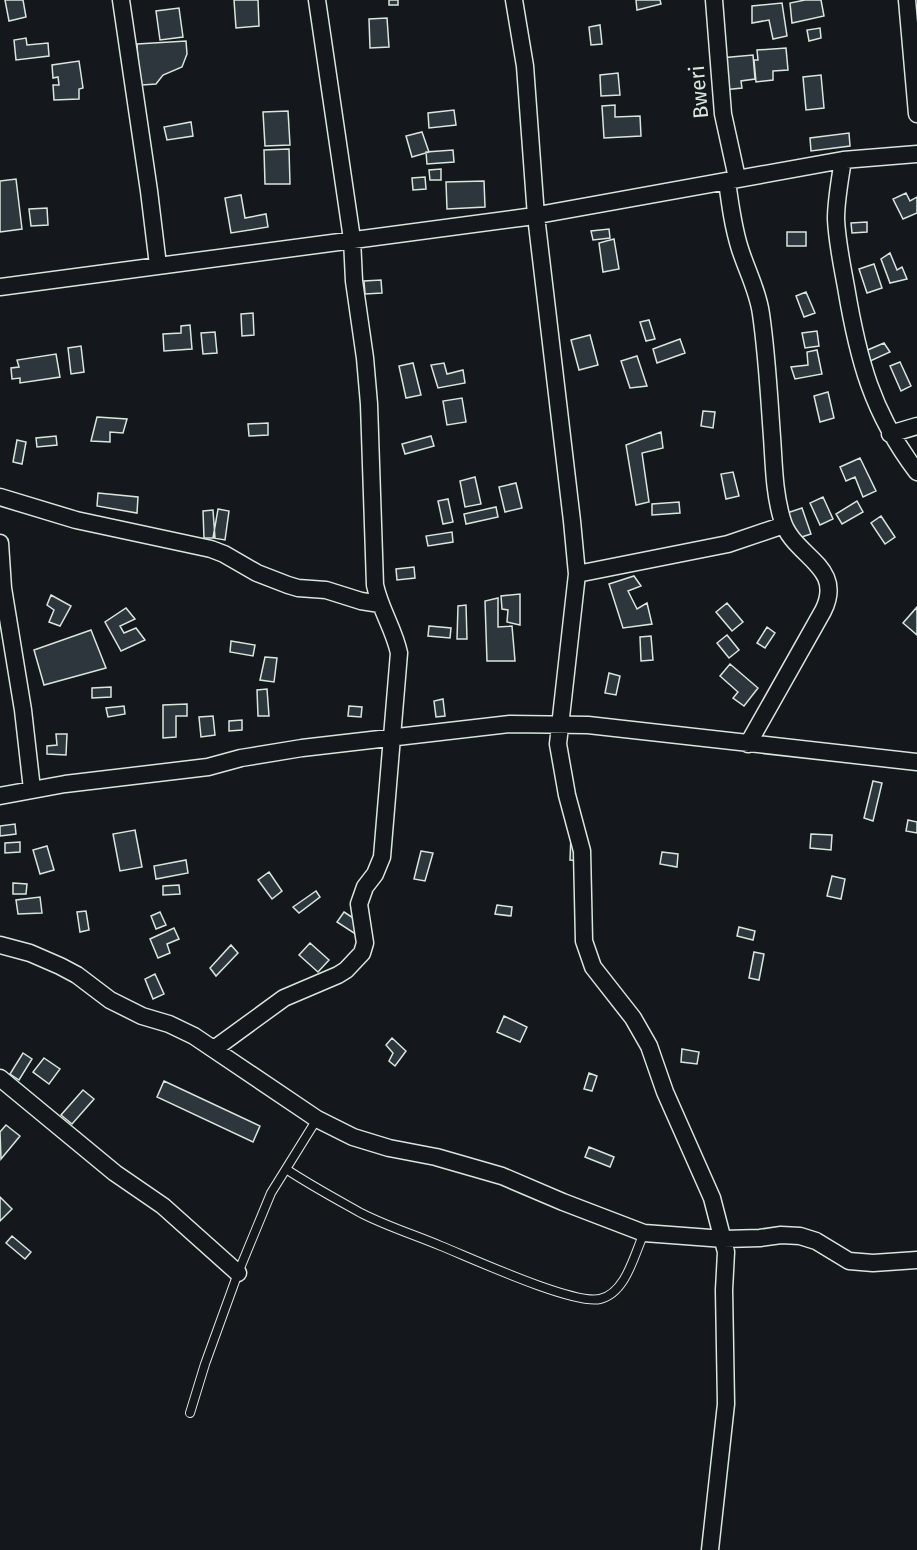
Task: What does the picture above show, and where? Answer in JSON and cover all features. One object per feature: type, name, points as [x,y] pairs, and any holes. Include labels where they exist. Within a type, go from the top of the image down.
[{"type":"street","points":[[121,0],[158,265]]},
{"type":"street","points":[[214,1049],[284,998],[346,970],[362,953],[365,943],[359,904],[382,857],[399,653],[375,585],[369,404],[354,281],[352,239],[317,0]]},
{"type":"street","points":[[514,0],[525,66],[536,216],[577,574],[559,723],[560,756],[582,851],[586,949],[593,967],[633,1018],[649,1046],[669,1102],[712,1198],[724,1239],[726,1404],[710,1550]]},
{"type":"street","name":"Bweri","points":[[714,0],[723,114],[732,180],[732,221],[752,278],[760,311],[766,358],[776,498],[784,525]]},
{"type":"street","points":[[907,0],[917,114]]},
{"type":"street","points":[[0,287],[536,216],[843,160],[917,154]]},
{"type":"street","points":[[843,160],[836,219],[852,324],[870,392],[890,434],[917,472]]},
{"type":"street","points":[[890,434],[917,426]]},
{"type":"street","points":[[0,497],[76,520],[211,549],[257,573],[288,585],[326,590],[361,601],[380,604]]},
{"type":"street","points":[[577,574],[728,544],[784,525],[825,575],[830,591],[829,600],[748,744]]},
{"type":"street","points":[[0,543],[3,588],[32,789]]},
{"type":"street","points":[[0,796],[32,789],[208,767],[252,756],[510,724],[559,723],[634,730],[917,762]]},
{"type":"street","points":[[0,945],[30,953],[69,970],[96,987],[110,1000],[142,1016],[169,1024],[194,1036],[317,1119],[353,1137],[389,1148],[445,1159],[502,1176],[644,1233],[724,1239],[800,1236],[816,1241],[849,1261],[873,1263],[917,1260]]},
{"type":"street","points":[[0,1078],[115,1173],[163,1206],[238,1274]]},
{"type":"lane","points":[[190,1413],[205,1364],[238,1274],[271,1193],[317,1119]]},
{"type":"lane","points":[[286,1169],[362,1214],[493,1268],[571,1296],[600,1299],[616,1292],[644,1233]]},
{"type":"building","points":[[5,0],[23,0],[26,17],[9,21]]},
{"type":"building","points":[[234,0],[258,0],[259,26],[236,28]]},
{"type":"building","points":[[389,0],[398,0],[398,5],[389,5]]},
{"type":"building","points":[[636,0],[660,0],[661,4],[637,10]]},
{"type":"building","points":[[821,0],[824,16],[792,23],[790,3]]},
{"type":"building","points":[[782,3],[787,36],[773,39],[769,20],[752,23],[752,6]]},
{"type":"building","points":[[179,8],[183,37],[160,40],[156,11]]},
{"type":"building","points":[[387,18],[389,47],[370,48],[369,19]]},
{"type":"building","points":[[600,25],[602,44],[591,45],[589,27]]},
{"type":"building","points":[[820,28],[821,38],[809,41],[807,30]]},
{"type":"building","points":[[26,38],[27,45],[48,43],[49,56],[16,60],[14,40]]},
{"type":"building","points":[[186,41],[187,54],[182,67],[163,75],[156,84],[142,85],[139,77],[137,44]]},
{"type":"building","points":[[786,48],[788,70],[773,71],[773,80],[756,82],[754,60],[758,60],[757,50]]},
{"type":"building","points":[[753,55],[755,79],[741,81],[742,88],[723,90],[720,58]]},
{"type":"building","points":[[79,61],[83,88],[79,89],[79,99],[54,100],[53,85],[59,85],[58,77],[53,78],[52,65]]},
{"type":"building","points":[[618,73],[620,95],[601,96],[600,75]]},
{"type":"building","points":[[821,75],[824,108],[806,110],[803,77]]},
{"type":"building","points":[[615,105],[615,117],[640,116],[641,136],[604,138],[602,106]]},
{"type":"building","points":[[454,110],[456,125],[429,128],[428,113]]},
{"type":"building","points":[[288,111],[290,145],[265,146],[263,112]]},
{"type":"building","points":[[191,122],[193,136],[167,140],[164,127]]},
{"type":"building","points":[[422,132],[429,152],[412,157],[406,136]]},
{"type":"building","points":[[849,133],[850,146],[811,151],[810,138]]},
{"type":"building","points":[[289,149],[290,184],[265,184],[264,150]]},
{"type":"building","points":[[453,150],[454,162],[427,164],[426,152]]},
{"type":"building","points":[[441,169],[441,180],[430,180],[429,170]]},
{"type":"building","points":[[425,177],[426,189],[413,190],[412,178]]},
{"type":"building","points":[[16,179],[22,229],[0,232],[0,181]]},
{"type":"building","points":[[484,181],[485,207],[447,209],[446,182]]},
{"type":"building","points":[[906,193],[910,201],[917,197],[917,213],[903,219],[893,199]]},
{"type":"building","points":[[241,195],[245,218],[266,214],[268,227],[231,233],[225,198]]},
{"type":"building","points":[[47,208],[48,225],[31,226],[29,209]]},
{"type":"building","points":[[867,222],[867,232],[852,233],[851,223]]},
{"type":"building","points":[[609,229],[610,238],[593,240],[591,231]]},
{"type":"building","points":[[787,232],[806,232],[806,246],[787,246]]},
{"type":"building","points":[[614,239],[619,269],[603,272],[599,243]]},
{"type":"building","points":[[890,253],[897,270],[902,267],[907,279],[890,283],[881,259]]},
{"type":"building","points":[[874,264],[882,288],[867,293],[859,269]]},
{"type":"building","points":[[381,280],[382,293],[365,294],[364,281]]},
{"type":"building","points":[[806,292],[815,313],[804,317],[796,296]]},
{"type":"building","points":[[253,313],[254,335],[242,336],[241,314]]},
{"type":"building","points":[[649,320],[655,339],[646,341],[640,322]]},
{"type":"building","points":[[190,325],[192,349],[164,351],[163,334],[181,333],[181,326]]},
{"type":"building","points":[[817,331],[819,346],[805,348],[802,333]]},
{"type":"building","points":[[215,332],[217,353],[203,354],[201,333]]},
{"type":"building","points":[[590,335],[598,365],[579,370],[571,340]]},
{"type":"building","points":[[680,339],[685,353],[657,363],[653,349]]},
{"type":"building","points":[[884,343],[890,352],[868,362],[863,352]]},
{"type":"building","points":[[81,346],[84,372],[71,374],[68,348]]},
{"type":"building","points":[[817,350],[822,374],[795,379],[791,367],[808,365],[807,352]]},
{"type":"building","points":[[56,354],[60,377],[20,383],[20,378],[12,379],[11,368],[19,367],[17,360]]},
{"type":"building","points":[[637,356],[647,386],[630,388],[621,361]]},
{"type":"building","points":[[900,362],[911,386],[901,391],[890,366]]},
{"type":"building","points":[[413,363],[421,395],[406,398],[399,366]]},
{"type":"building","points":[[444,363],[447,374],[463,370],[465,383],[438,388],[431,365]]},
{"type":"building","points":[[828,392],[834,418],[820,422],[814,396]]},
{"type":"building","points":[[462,398],[466,422],[447,425],[443,401]]},
{"type":"building","points":[[703,411],[715,412],[713,428],[701,426]]},
{"type":"building","points":[[97,417],[127,419],[123,433],[110,432],[110,442],[91,441]]},
{"type":"building","points":[[268,423],[268,435],[249,436],[248,424]]},
{"type":"building","points":[[661,432],[663,448],[642,453],[649,502],[636,505],[626,445]]},
{"type":"building","points":[[56,436],[57,445],[37,447],[36,438]]},
{"type":"building","points":[[431,436],[434,446],[405,454],[402,444]]},
{"type":"building","points":[[17,440],[26,442],[22,464],[13,462]]},
{"type":"building","points":[[860,458],[876,491],[863,497],[855,477],[846,481],[840,467]]},
{"type":"building","points":[[733,472],[739,496],[726,499],[721,474]]},
{"type":"building","points":[[475,477],[481,504],[465,507],[460,481]]},
{"type":"building","points":[[516,483],[522,508],[505,512],[499,487]]},
{"type":"building","points":[[98,493],[138,497],[137,513],[97,506]]},
{"type":"building","points":[[823,497],[833,519],[820,525],[810,503]]},
{"type":"building","points":[[448,499],[453,522],[443,524],[438,501]]},
{"type":"building","points":[[857,501],[863,512],[842,524],[836,514]]},
{"type":"building","points":[[679,502],[680,513],[652,515],[652,504]]},
{"type":"building","points":[[496,507],[498,517],[466,524],[464,514]]},
{"type":"building","points":[[802,508],[811,534],[792,540],[784,514]]},
{"type":"building","points":[[218,509],[229,511],[225,540],[213,538]]},
{"type":"building","points":[[213,510],[215,538],[204,538],[203,511]]},
{"type":"building","points":[[881,516],[895,537],[885,544],[871,523]]},
{"type":"building","points":[[452,532],[453,542],[428,546],[426,536]]},
{"type":"building","points":[[414,567],[415,578],[397,580],[396,569]]},
{"type":"building","points":[[634,576],[641,586],[628,591],[637,609],[647,603],[652,624],[623,628],[609,584]]},
{"type":"building","points":[[520,594],[520,625],[507,622],[508,610],[502,609],[501,596]]},
{"type":"building","points":[[51,595],[71,606],[60,626],[49,622],[54,610],[47,605]]},
{"type":"building","points":[[498,598],[498,627],[512,626],[515,661],[487,661],[485,601]]},
{"type":"building","points":[[727,603],[743,622],[732,631],[716,612]]},
{"type":"building","points":[[466,605],[467,639],[457,639],[458,606]]},
{"type":"building","points":[[917,607],[917,635],[903,623]]},
{"type":"building","points":[[126,608],[135,619],[120,626],[124,633],[136,628],[145,640],[121,651],[105,622]]},
{"type":"building","points":[[429,626],[451,628],[450,638],[428,636]]},
{"type":"building","points":[[767,627],[775,633],[765,648],[757,643]]},
{"type":"building","points":[[91,630],[106,668],[44,685],[34,650]]},
{"type":"building","points":[[727,635],[739,650],[729,658],[717,643]]},
{"type":"building","points":[[651,636],[653,660],[641,661],[640,637]]},
{"type":"building","points":[[231,641],[255,645],[253,656],[230,652]]},
{"type":"building","points":[[265,657],[277,658],[274,682],[260,680]]},
{"type":"building","points":[[730,664],[758,688],[744,706],[733,698],[738,692],[720,676]]},
{"type":"building","points":[[609,673],[620,676],[616,695],[605,693]]},
{"type":"building","points":[[111,687],[111,697],[92,698],[92,688]]},
{"type":"building","points":[[267,689],[269,716],[258,716],[257,690]]},
{"type":"building","points":[[443,699],[445,716],[436,717],[434,701]]},
{"type":"building","points":[[187,704],[187,716],[176,716],[176,737],[163,738],[163,705]]},
{"type":"building","points":[[124,706],[125,714],[108,717],[106,708]]},
{"type":"building","points":[[349,706],[362,707],[361,717],[348,716]]},
{"type":"building","points":[[213,716],[215,735],[201,737],[199,717]]},
{"type":"building","points":[[242,720],[242,730],[229,731],[229,721]]},
{"type":"building","points":[[56,734],[67,734],[66,755],[47,754],[47,746],[57,745]]},
{"type":"building","points":[[873,781],[882,783],[873,821],[864,818]]},
{"type":"building","points":[[908,820],[917,822],[917,833],[906,831]]},
{"type":"building","points":[[15,824],[16,834],[0,836],[0,826]]},
{"type":"building","points":[[135,830],[142,867],[120,871],[113,834]]},
{"type":"building","points":[[811,834],[832,835],[831,850],[810,848]]},
{"type":"building","points":[[571,835],[581,861],[570,860]]},
{"type":"building","points":[[20,842],[20,852],[5,853],[5,843]]},
{"type":"building","points":[[47,846],[54,870],[40,874],[33,850]]},
{"type":"building","points":[[421,851],[433,853],[425,881],[414,879]]},
{"type":"building","points":[[662,852],[678,854],[677,867],[660,864]]},
{"type":"building","points":[[186,860],[188,873],[156,879],[154,866]]},
{"type":"building","points":[[269,872],[282,891],[272,899],[258,880]]},
{"type":"building","points":[[832,876],[845,879],[841,899],[827,896]]},
{"type":"building","points":[[13,883],[27,884],[26,894],[13,894]]},
{"type":"building","points":[[179,885],[180,894],[163,895],[163,886]]},
{"type":"building","points":[[316,891],[320,897],[299,913],[293,907]]},
{"type":"building","points":[[40,897],[42,913],[18,914],[16,900]]},
{"type":"building","points":[[497,905],[512,907],[511,916],[495,914]]},
{"type":"building","points":[[86,911],[89,930],[80,932],[77,912]]},
{"type":"building","points":[[160,912],[166,925],[156,929],[151,916]]},
{"type":"building","points":[[344,912],[364,925],[357,935],[337,922]]},
{"type":"building","points":[[739,927],[755,931],[753,940],[737,936]]},
{"type":"building","points":[[174,928],[179,939],[167,944],[170,953],[158,958],[150,939]]},
{"type":"building","points":[[310,943],[329,960],[318,972],[299,955]]},
{"type":"building","points":[[231,945],[238,953],[216,976],[210,968]]},
{"type":"building","points":[[754,952],[764,954],[759,980],[749,978]]},
{"type":"building","points":[[155,974],[164,994],[153,999],[145,979]]},
{"type":"building","points":[[504,1016],[527,1027],[520,1042],[497,1032]]},
{"type":"building","points":[[392,1038],[406,1051],[395,1066],[389,1061],[393,1053],[386,1045]]},
{"type":"building","points":[[682,1049],[699,1052],[697,1064],[681,1062]]},
{"type":"building","points":[[23,1053],[32,1059],[19,1080],[10,1074]]},
{"type":"building","points":[[44,1058],[60,1069],[49,1084],[33,1072]]},
{"type":"building","points":[[589,1073],[597,1076],[592,1091],[584,1089]]},
{"type":"building","points":[[164,1081],[260,1126],[253,1142],[157,1097]]},
{"type":"building","points":[[83,1090],[94,1099],[72,1124],[61,1115]]},
{"type":"building","points":[[6,1125],[20,1136],[1,1159],[0,1132]]},
{"type":"building","points":[[589,1147],[614,1157],[610,1167],[585,1157]]},
{"type":"building","points":[[0,1197],[12,1209],[0,1221]]},
{"type":"building","points":[[12,1236],[31,1252],[25,1259],[6,1243]]}]
